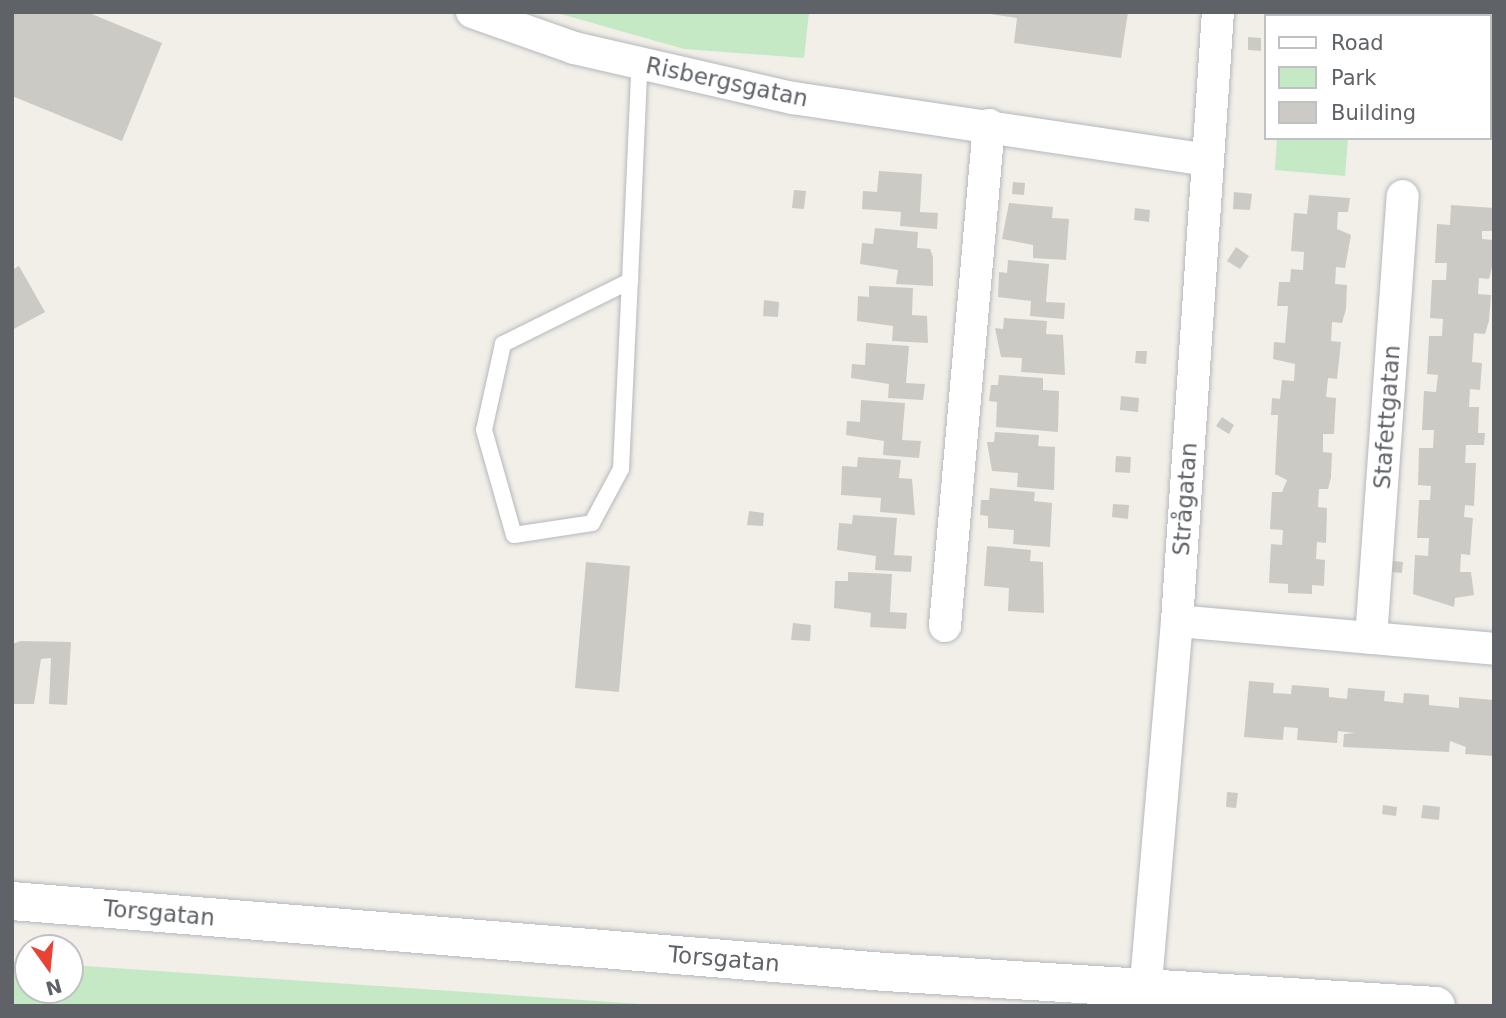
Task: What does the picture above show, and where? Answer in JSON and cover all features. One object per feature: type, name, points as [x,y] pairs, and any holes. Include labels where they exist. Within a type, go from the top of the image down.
[{"type":"main road","name":"Torsgatan","points":[[12,901],[885,972],[1145,996],[1436,1006]]},
{"type":"street","name":"Risbergsgatan","points":[[472,12],[640,64],[793,98],[989,125],[1206,160]]},
{"type":"street","name":"Strågatan","points":[[1145,996],[1177,621],[1218,12]]},
{"type":"street","points":[[945,626],[989,125]]},
{"type":"street","name":"Stafettgatan","points":[[1371,638],[1403,195]]},
{"type":"street","points":[[1177,621],[1494,649]]},
{"type":"lane","points":[[630,281],[503,344],[484,430],[514,535],[592,523],[621,469],[630,281],[640,64]]},
{"type":"green space","points":[[554,12],[809,12],[804,58],[684,49]]},
{"type":"green space","points":[[1277,140],[1348,140],[1345,176],[1275,170]]},
{"type":"green space","points":[[12,962],[14,1004],[84,1004],[84,966],[670,1006],[12,1006]]},
{"type":"building","points":[[12,12],[87,12],[162,43],[122,141],[12,96]]},
{"type":"building","points":[[1128,12],[1121,58],[1014,43],[1017,18],[990,14]]},
{"type":"building","points":[[1248,37],[1261,38],[1261,51],[1248,50]]},
{"type":"building","points":[[879,171],[922,174],[920,212],[938,213],[937,229],[900,226],[901,212],[862,209],[863,191],[877,192]]},
{"type":"building","points":[[1013,182],[1025,183],[1024,195],[1012,194]]},
{"type":"building","points":[[794,190],[806,191],[804,209],[792,208]]},
{"type":"building","points":[[1234,192],[1252,194],[1250,210],[1233,209]]},
{"type":"building","points":[[1309,195],[1350,198],[1348,212],[1338,212],[1337,229],[1351,235],[1345,268],[1336,267],[1335,284],[1347,285],[1346,309],[1342,323],[1332,322],[1331,341],[1341,342],[1337,379],[1328,378],[1326,397],[1336,398],[1334,434],[1323,434],[1323,452],[1332,453],[1331,477],[1328,489],[1319,489],[1318,507],[1327,508],[1326,543],[1317,542],[1316,559],[1325,560],[1324,586],[1312,585],[1312,594],[1288,593],[1288,584],[1269,583],[1271,544],[1282,545],[1283,530],[1270,529],[1272,492],[1282,492],[1287,480],[1275,474],[1278,415],[1271,415],[1272,398],[1280,399],[1282,380],[1294,381],[1295,364],[1273,359],[1274,342],[1285,343],[1288,306],[1277,306],[1279,282],[1290,282],[1291,269],[1303,270],[1304,252],[1291,251],[1294,213],[1307,214]]},
{"type":"building","points":[[1009,203],[1053,207],[1052,218],[1069,219],[1066,260],[1033,258],[1033,245],[1002,239]]},
{"type":"building","points":[[1451,205],[1494,208],[1492,231],[1482,231],[1482,239],[1493,240],[1492,267],[1489,279],[1479,278],[1478,294],[1491,295],[1489,321],[1485,334],[1474,333],[1472,362],[1482,363],[1480,390],[1470,389],[1469,407],[1479,407],[1478,433],[1485,433],[1484,445],[1466,445],[1465,463],[1476,463],[1474,506],[1465,505],[1464,517],[1473,518],[1470,555],[1461,554],[1460,572],[1471,572],[1474,595],[1455,598],[1454,607],[1413,594],[1415,555],[1428,556],[1429,538],[1417,538],[1419,500],[1430,500],[1431,486],[1418,485],[1419,448],[1433,448],[1434,430],[1422,430],[1424,391],[1436,392],[1438,375],[1427,374],[1429,336],[1442,336],[1443,319],[1430,318],[1432,280],[1446,280],[1447,263],[1435,263],[1437,224],[1450,225]]},
{"type":"building","points":[[1135,208],[1150,210],[1149,222],[1134,220]]},
{"type":"building","points":[[875,228],[918,232],[917,248],[930,249],[933,257],[933,286],[896,284],[898,270],[860,264],[862,243],[873,244]]},
{"type":"building","points":[[1236,247],[1249,256],[1240,269],[1227,261]]},
{"type":"building","points":[[1008,260],[1049,264],[1046,302],[1065,303],[1064,319],[1030,316],[1031,301],[998,297],[999,272],[1007,273]]},
{"type":"building","points":[[19,266],[45,312],[12,330],[12,270]]},
{"type":"building","points":[[869,286],[913,288],[912,315],[927,316],[928,343],[892,341],[893,326],[857,321],[858,296],[869,297]]},
{"type":"building","points":[[764,300],[779,302],[778,317],[763,316]]},
{"type":"building","points":[[1004,318],[1047,321],[1046,334],[1063,335],[1065,375],[1021,372],[1022,358],[1001,357],[995,328],[1003,329]]},
{"type":"building","points":[[866,343],[909,346],[906,383],[925,384],[923,400],[888,398],[889,384],[851,378],[852,364],[865,365]]},
{"type":"building","points":[[1136,351],[1147,351],[1146,364],[1135,363]]},
{"type":"building","points":[[999,375],[1043,378],[1043,390],[1059,391],[1058,432],[996,427],[997,402],[989,401],[991,385],[998,385]]},
{"type":"building","points":[[1121,396],[1139,398],[1138,412],[1120,410]]},
{"type":"building","points":[[861,400],[905,403],[902,440],[921,441],[919,458],[883,455],[884,441],[846,435],[847,421],[860,422]]},
{"type":"building","points":[[1222,417],[1234,425],[1229,434],[1216,426]]},
{"type":"building","points":[[995,432],[1039,435],[1038,446],[1055,447],[1054,490],[1017,487],[1018,473],[992,471],[987,442],[994,442]]},
{"type":"building","points":[[1116,456],[1131,457],[1130,473],[1115,472]]},
{"type":"building","points":[[858,457],[901,460],[899,478],[912,479],[915,515],[880,512],[881,498],[841,495],[842,466],[857,467]]},
{"type":"building","points":[[990,488],[1035,492],[1034,501],[1052,503],[1050,547],[1013,544],[1014,530],[988,528],[988,516],[980,515],[981,500],[989,500]]},
{"type":"building","points":[[1113,504],[1129,505],[1128,519],[1112,517]]},
{"type":"building","points":[[749,511],[764,513],[763,526],[747,525]]},
{"type":"building","points":[[853,515],[897,518],[894,555],[912,556],[911,572],[875,570],[876,556],[837,550],[839,523],[852,524]]},
{"type":"building","points":[[987,546],[1031,550],[1030,561],[1043,562],[1044,613],[1008,611],[1009,588],[984,586]]},
{"type":"building","points":[[1393,561],[1403,562],[1402,573],[1392,572]]},
{"type":"building","points":[[586,562],[630,566],[619,692],[575,688]]},
{"type":"building","points":[[848,572],[892,574],[890,612],[907,613],[906,629],[870,627],[871,613],[834,608],[835,581],[848,581]]},
{"type":"building","points":[[793,623],[811,625],[810,641],[791,640]]},
{"type":"building","points":[[21,641],[71,642],[67,705],[49,704],[51,658],[41,659],[34,704],[13,704],[12,644]]},
{"type":"building","points":[[1249,681],[1274,683],[1273,693],[1291,694],[1292,685],[1329,688],[1329,697],[1347,699],[1348,688],[1385,691],[1384,701],[1403,703],[1404,693],[1429,695],[1429,705],[1459,708],[1459,697],[1494,700],[1494,756],[1465,754],[1466,747],[1450,741],[1449,752],[1343,747],[1344,734],[1355,733],[1338,731],[1337,743],[1297,740],[1298,728],[1284,727],[1283,740],[1244,737]]},
{"type":"building","points":[[1227,792],[1238,793],[1236,808],[1226,807]]},
{"type":"building","points":[[1383,805],[1397,807],[1396,816],[1382,814]]},
{"type":"building","points":[[1423,805],[1440,807],[1439,820],[1421,818]]}]
